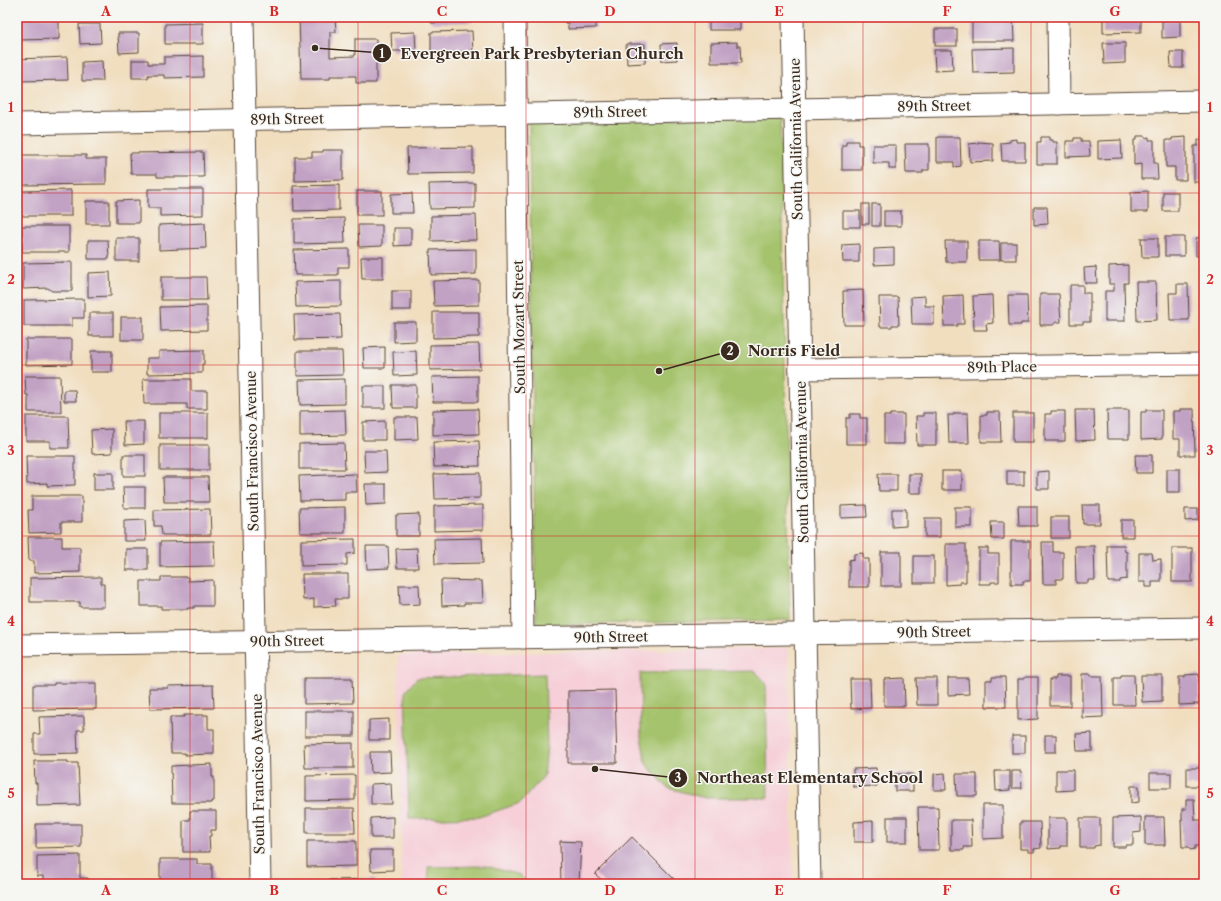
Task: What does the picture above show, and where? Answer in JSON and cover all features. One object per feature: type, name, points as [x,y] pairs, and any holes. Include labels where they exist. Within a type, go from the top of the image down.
[{"type":"street","name":"South Francisco Avenue","points":[[243,17],[260,884]]},
{"type":"street","name":"South Mozart Street","points":[[515,17],[523,638]]},
{"type":"street","name":"South California Avenue","points":[[793,17],[810,884]]},
{"type":"street","points":[[1058,17],[1059,104]]},
{"type":"street","name":"89th Street","points":[[17,124],[1204,101]]},
{"type":"street","name":"89th Place","points":[[800,369],[1204,364]]},
{"type":"street","name":"90th Street","points":[[17,645],[1204,628]]},
{"type":"shaded area","points":[[788,648],[793,884],[402,884],[398,655]]},
{"type":"green space","points":[[780,117],[790,620],[536,625],[529,121]]},
{"type":"green space","points":[[755,671],[766,683],[768,798],[705,798],[668,788],[646,764],[641,737],[640,673]]},
{"type":"green space","points":[[545,674],[547,746],[544,776],[520,803],[479,817],[409,819],[405,692],[417,678]]},
{"type":"green space","points":[[486,866],[520,875],[529,884],[429,884],[428,867]]},
{"type":"building","points":[[59,17],[59,39],[19,40],[18,18]]},
{"type":"building","points":[[299,17],[335,17],[336,32],[330,32],[330,57],[355,56],[355,39],[376,39],[376,83],[356,83],[356,76],[330,76],[330,79],[301,79]]},
{"type":"building","points":[[430,17],[472,17],[472,22],[431,23]]},
{"type":"building","points":[[565,17],[596,17],[596,28],[568,29],[568,23],[565,23]]},
{"type":"building","points":[[662,17],[679,17],[679,20],[662,20]]},
{"type":"building","points":[[709,17],[740,17],[740,30],[709,30]]},
{"type":"building","points":[[972,17],[1013,17],[1014,41],[972,41]]},
{"type":"building","points":[[1103,17],[1141,17],[1141,32],[1103,33]]},
{"type":"building","points":[[1162,20],[1180,20],[1180,37],[1162,38]]},
{"type":"building","points":[[203,23],[203,44],[165,44],[165,24]]},
{"type":"building","points":[[79,24],[100,24],[101,43],[80,44]]},
{"type":"building","points":[[935,29],[957,29],[957,46],[935,46]]},
{"type":"building","points":[[472,31],[473,52],[431,53],[431,32]]},
{"type":"building","points":[[415,32],[416,51],[392,51],[391,33]]},
{"type":"building","points":[[118,33],[139,33],[139,52],[119,53]]},
{"type":"building","points":[[737,42],[737,46],[740,46],[741,63],[711,63],[711,43]]},
{"type":"building","points":[[677,43],[677,60],[662,61],[661,44]]},
{"type":"building","points":[[1103,43],[1125,43],[1125,63],[1104,64]]},
{"type":"building","points":[[626,44],[645,44],[645,63],[627,64]]},
{"type":"building","points":[[1014,48],[1014,72],[973,73],[972,49]]},
{"type":"building","points":[[934,50],[952,50],[953,70],[935,71]]},
{"type":"building","points":[[1170,52],[1183,52],[1183,68],[1171,68]]},
{"type":"building","points":[[203,56],[203,77],[164,78],[164,75],[148,75],[148,78],[132,78],[132,60],[148,60],[148,64],[164,64],[164,57]]},
{"type":"building","points":[[67,57],[68,80],[19,81],[18,59]]},
{"type":"building","points":[[102,61],[103,81],[82,81],[82,62]]},
{"type":"building","points":[[1204,134],[1204,182],[1194,182],[1194,146],[1198,146],[1198,140],[1202,140],[1202,135]]},
{"type":"building","points":[[1137,136],[1145,136],[1145,138],[1149,137],[1149,140],[1154,140],[1154,163],[1157,163],[1158,179],[1141,179],[1141,164],[1134,165],[1134,140],[1137,140]]},
{"type":"building","points":[[937,137],[960,137],[961,166],[954,167],[954,162],[937,162]]},
{"type":"building","points":[[1041,137],[1049,137],[1049,140],[1057,142],[1057,164],[1037,164],[1037,142],[1041,142]]},
{"type":"building","points":[[1186,137],[1186,180],[1175,180],[1175,167],[1166,167],[1166,140]]},
{"type":"building","points":[[1074,138],[1081,138],[1081,141],[1089,141],[1090,156],[1066,157],[1066,141],[1074,141]]},
{"type":"building","points":[[1016,139],[1016,142],[1025,142],[1025,161],[1002,161],[1001,143],[1010,142],[1010,140]]},
{"type":"building","points":[[1121,140],[1122,158],[1098,159],[1098,141]]},
{"type":"building","points":[[846,141],[858,141],[858,145],[862,145],[862,170],[842,170],[842,145],[846,145]]},
{"type":"building","points":[[978,142],[993,143],[993,161],[970,162],[969,144]]},
{"type":"building","points":[[905,144],[929,144],[929,170],[923,170],[923,173],[906,173]]},
{"type":"building","points":[[873,145],[896,145],[896,169],[889,169],[889,163],[873,163]]},
{"type":"building","points":[[473,147],[473,173],[408,174],[407,148]]},
{"type":"building","points":[[323,150],[343,150],[343,180],[295,181],[295,157],[312,157],[312,152],[323,152]]},
{"type":"building","points":[[203,152],[204,177],[157,177],[157,174],[131,174],[130,153]]},
{"type":"building","points":[[20,155],[86,155],[86,159],[106,159],[106,184],[20,185]]},
{"type":"building","points":[[475,183],[475,208],[430,209],[429,184]]},
{"type":"building","points":[[339,185],[339,210],[294,211],[293,186]]},
{"type":"building","points":[[148,189],[203,189],[203,215],[160,216],[160,208],[148,208]]},
{"type":"building","points":[[71,190],[71,216],[21,216],[20,191]]},
{"type":"building","points":[[357,191],[382,191],[382,215],[357,215]]},
{"type":"building","points":[[1148,191],[1148,212],[1131,212],[1131,192]]},
{"type":"building","points":[[1163,192],[1178,192],[1178,211],[1163,211]]},
{"type":"building","points":[[412,193],[413,213],[391,213],[391,194]]},
{"type":"building","points":[[139,200],[139,223],[116,223],[116,201]]},
{"type":"building","points":[[86,201],[109,201],[109,224],[86,224]]},
{"type":"building","points":[[862,204],[869,204],[869,224],[862,224]]},
{"type":"building","points":[[872,204],[880,204],[880,226],[872,226]]},
{"type":"building","points":[[1034,207],[1047,207],[1048,224],[1034,225]]},
{"type":"building","points":[[843,211],[860,211],[860,227],[843,227]]},
{"type":"building","points":[[884,211],[901,211],[901,226],[884,226]]},
{"type":"building","points":[[476,215],[477,240],[431,241],[431,216]]},
{"type":"building","points":[[344,218],[345,243],[294,244],[294,219]]},
{"type":"building","points":[[205,223],[206,248],[159,250],[159,225]]},
{"type":"building","points":[[358,225],[382,225],[382,246],[359,247]]},
{"type":"building","points":[[22,226],[69,226],[69,252],[22,252]]},
{"type":"building","points":[[394,228],[411,228],[411,245],[394,246]]},
{"type":"building","points":[[1165,237],[1184,237],[1184,256],[1165,256]]},
{"type":"building","points":[[1204,237],[1204,256],[1196,256],[1196,238]]},
{"type":"building","points":[[116,238],[139,238],[139,261],[116,261]]},
{"type":"building","points":[[1141,238],[1158,238],[1158,257],[1142,257]]},
{"type":"building","points":[[88,240],[108,240],[109,259],[88,259]]},
{"type":"building","points":[[945,241],[967,241],[967,262],[946,262]]},
{"type":"building","points":[[979,241],[999,241],[1000,260],[979,260]]},
{"type":"building","points":[[1001,243],[1016,243],[1016,260],[1001,260]]},
{"type":"building","points":[[859,244],[859,262],[843,262],[842,245]]},
{"type":"building","points":[[894,248],[894,264],[874,265],[874,249]]},
{"type":"building","points":[[349,249],[349,267],[338,267],[338,275],[295,275],[294,250]]},
{"type":"building","points":[[476,249],[476,274],[431,275],[430,250]]},
{"type":"building","points":[[361,257],[383,257],[383,279],[362,279]]},
{"type":"building","points":[[72,262],[72,291],[52,291],[48,288],[23,289],[23,263]]},
{"type":"building","points":[[1128,265],[1128,283],[1124,283],[1125,321],[1105,321],[1105,291],[1114,291],[1114,284],[1109,284],[1109,266]]},
{"type":"building","points":[[1096,267],[1097,283],[1085,283],[1084,268]]},
{"type":"building","points":[[110,272],[111,296],[88,297],[88,273]]},
{"type":"building","points":[[161,277],[206,277],[207,300],[161,300]]},
{"type":"building","points":[[479,280],[479,305],[434,306],[433,281]]},
{"type":"building","points":[[341,281],[341,306],[296,307],[295,282]]},
{"type":"building","points":[[1136,282],[1156,282],[1157,320],[1137,321]]},
{"type":"building","points":[[1177,284],[1188,284],[1189,320],[1170,320],[1169,293],[1177,293]]},
{"type":"building","points":[[1070,285],[1083,285],[1083,293],[1090,293],[1090,322],[1083,322],[1083,324],[1070,324]]},
{"type":"building","points":[[863,290],[864,325],[844,325],[843,291]]},
{"type":"building","points":[[392,291],[411,291],[411,310],[392,310]]},
{"type":"building","points":[[1040,294],[1059,294],[1061,322],[1056,322],[1053,325],[1040,325]]},
{"type":"building","points":[[963,295],[964,324],[957,324],[957,326],[944,326],[943,296]]},
{"type":"building","points":[[992,295],[993,323],[986,324],[987,330],[974,330],[973,296]]},
{"type":"building","points":[[1008,295],[1027,295],[1028,323],[1021,323],[1021,325],[1009,325]]},
{"type":"building","points":[[925,296],[925,306],[934,306],[934,324],[912,324],[911,297]]},
{"type":"building","points":[[879,297],[898,297],[899,325],[892,325],[892,327],[880,327]]},
{"type":"building","points":[[84,299],[84,318],[72,318],[72,326],[24,326],[24,300]]},
{"type":"building","points":[[1201,301],[1204,301],[1204,320],[1201,320]]},
{"type":"building","points":[[207,306],[207,330],[161,331],[160,307]]},
{"type":"building","points":[[433,312],[479,312],[479,337],[433,338]]},
{"type":"building","points":[[89,313],[113,313],[113,336],[89,336]]},
{"type":"building","points":[[340,314],[341,339],[295,340],[294,315]]},
{"type":"building","points":[[121,317],[143,317],[143,340],[121,340]]},
{"type":"building","points":[[394,322],[416,322],[416,341],[394,342]]},
{"type":"building","points":[[26,339],[72,339],[72,364],[26,365]]},
{"type":"building","points":[[479,344],[480,369],[430,370],[430,345]]},
{"type":"building","points":[[385,347],[385,368],[364,368],[363,348]]},
{"type":"building","points":[[204,350],[204,364],[202,364],[202,373],[147,374],[147,358],[159,358],[159,351]]},
{"type":"building","points":[[91,351],[112,351],[112,372],[91,372]]},
{"type":"building","points":[[297,351],[342,351],[343,375],[297,376]]},
{"type":"building","points":[[416,351],[417,375],[394,376],[393,352]]},
{"type":"building","points":[[25,376],[60,376],[61,412],[28,412],[28,395],[26,395]]},
{"type":"building","points":[[478,376],[478,402],[433,402],[432,377]]},
{"type":"building","points":[[143,379],[191,379],[191,391],[207,391],[207,409],[187,409],[187,404],[144,404]]},
{"type":"building","points":[[345,379],[345,404],[300,405],[299,380]]},
{"type":"building","points":[[392,385],[416,385],[416,408],[393,408]]},
{"type":"building","points":[[363,386],[385,386],[385,408],[363,408]]},
{"type":"building","points":[[64,390],[75,390],[76,401],[64,401]]},
{"type":"building","points":[[478,409],[479,434],[433,435],[433,410]]},
{"type":"building","points":[[1180,409],[1194,409],[1195,455],[1180,455],[1180,439],[1173,439],[1173,411],[1180,411]]},
{"type":"building","points":[[345,410],[346,435],[300,436],[300,411]]},
{"type":"building","points":[[1075,410],[1094,410],[1095,440],[1076,441]]},
{"type":"building","points":[[1107,410],[1129,410],[1129,439],[1108,439]]},
{"type":"building","points":[[1146,410],[1162,410],[1162,439],[1141,440],[1141,412],[1146,412]]},
{"type":"building","points":[[1051,411],[1065,411],[1065,441],[1045,441],[1045,414],[1051,414]]},
{"type":"building","points":[[987,412],[1000,412],[1001,442],[981,442],[981,415],[987,415]]},
{"type":"building","points":[[159,413],[208,413],[208,438],[159,438]]},
{"type":"building","points":[[923,413],[936,413],[936,445],[917,445],[916,416],[923,416]]},
{"type":"building","points":[[954,413],[968,413],[969,443],[949,443],[948,415],[954,415]]},
{"type":"building","points":[[1013,413],[1033,413],[1033,442],[1013,442]]},
{"type":"building","points":[[850,414],[860,414],[860,418],[867,418],[867,444],[846,444],[846,418],[850,418]]},
{"type":"building","points":[[890,414],[904,414],[904,444],[884,444],[884,416],[890,416]]},
{"type":"building","points":[[26,416],[68,416],[69,448],[50,448],[50,441],[26,441]]},
{"type":"building","points":[[394,417],[417,417],[418,439],[394,440]]},
{"type":"building","points":[[124,421],[144,421],[144,444],[125,445]]},
{"type":"building","points":[[385,421],[385,440],[363,440],[363,422]]},
{"type":"building","points":[[112,429],[112,453],[92,454],[91,430]]},
{"type":"building","points":[[479,441],[480,466],[434,467],[433,442]]},
{"type":"building","points":[[344,443],[345,469],[299,469],[299,444]]},
{"type":"building","points":[[160,445],[209,445],[209,470],[160,470]]},
{"type":"building","points":[[364,451],[386,451],[387,472],[365,473]]},
{"type":"building","points":[[123,455],[145,455],[145,476],[123,476]]},
{"type":"building","points":[[1135,455],[1152,455],[1152,473],[1136,473]]},
{"type":"building","points":[[26,456],[75,456],[75,485],[47,486],[47,483],[27,484]]},
{"type":"building","points":[[1167,469],[1180,469],[1180,492],[1167,492]]},
{"type":"building","points":[[1200,470],[1204,470],[1204,484],[1200,484]]},
{"type":"building","points":[[942,471],[962,471],[962,490],[942,490]]},
{"type":"building","points":[[1007,471],[1024,471],[1024,485],[1007,485]]},
{"type":"building","points":[[1049,471],[1049,489],[1037,489],[1037,472]]},
{"type":"building","points":[[94,473],[113,473],[113,490],[94,490]]},
{"type":"building","points":[[480,473],[480,498],[435,499],[434,474]]},
{"type":"building","points":[[356,474],[357,492],[345,492],[345,500],[300,501],[299,476]]},
{"type":"building","points":[[878,474],[897,474],[897,491],[879,491]]},
{"type":"building","points":[[909,474],[921,474],[921,493],[909,493]]},
{"type":"building","points":[[163,477],[208,477],[209,502],[164,502]]},
{"type":"building","points":[[365,484],[386,484],[386,504],[366,505]]},
{"type":"building","points":[[123,487],[145,487],[145,508],[124,508]]},
{"type":"building","points":[[32,496],[82,496],[82,522],[61,522],[61,532],[29,533],[28,510],[32,510]]},
{"type":"building","points":[[483,505],[483,530],[434,531],[434,506]]},
{"type":"building","points":[[866,505],[867,517],[841,518],[841,506]]},
{"type":"building","points":[[1082,505],[1100,505],[1100,524],[1083,524]]},
{"type":"building","points":[[1018,506],[1037,506],[1037,526],[1019,526]]},
{"type":"building","points":[[345,507],[345,533],[300,533],[299,508]]},
{"type":"building","points":[[955,507],[972,507],[972,527],[955,527]]},
{"type":"building","points":[[210,509],[211,535],[162,535],[161,526],[154,526],[154,510]]},
{"type":"building","points":[[892,509],[906,509],[906,526],[892,527]]},
{"type":"building","points":[[1185,509],[1198,509],[1198,520],[1185,521]]},
{"type":"building","points":[[419,514],[419,536],[396,536],[396,515]]},
{"type":"building","points":[[1051,517],[1069,517],[1069,538],[1051,538]]},
{"type":"building","points":[[925,518],[940,518],[940,537],[925,537]]},
{"type":"building","points":[[145,520],[146,541],[124,541],[124,521]]},
{"type":"building","points":[[1121,520],[1133,520],[1133,537],[1121,537]]},
{"type":"building","points":[[991,522],[1004,522],[1004,539],[992,539]]},
{"type":"building","points":[[28,537],[62,537],[62,547],[80,547],[80,572],[34,573],[34,561],[29,561]]},
{"type":"building","points":[[482,538],[483,563],[435,564],[434,539]]},
{"type":"building","points":[[355,539],[355,553],[347,554],[347,565],[301,566],[301,540]]},
{"type":"building","points":[[214,541],[215,566],[160,567],[160,542]]},
{"type":"building","points":[[1011,541],[1030,541],[1030,581],[1023,581],[1023,584],[1011,584]]},
{"type":"building","points":[[1042,542],[1053,542],[1053,552],[1063,552],[1063,579],[1056,579],[1056,584],[1043,584]]},
{"type":"building","points":[[946,544],[966,544],[966,582],[946,585]]},
{"type":"building","points":[[1107,545],[1124,545],[1125,552],[1127,552],[1127,579],[1120,580],[1120,582],[1108,582]]},
{"type":"building","points":[[366,546],[388,546],[389,568],[367,569]]},
{"type":"building","points":[[1075,546],[1094,546],[1095,580],[1088,580],[1088,583],[1076,583]]},
{"type":"building","points":[[417,548],[418,568],[397,568],[396,549]]},
{"type":"building","points":[[979,548],[988,548],[988,554],[999,554],[999,582],[979,584]]},
{"type":"building","points":[[1172,548],[1192,548],[1192,582],[1172,582]]},
{"type":"building","points":[[126,549],[148,549],[148,570],[126,570]]},
{"type":"building","points":[[881,552],[901,552],[901,586],[881,586]]},
{"type":"building","points":[[863,553],[863,559],[869,559],[869,587],[849,587],[849,560],[854,559],[854,554]]},
{"type":"building","points":[[1139,553],[1152,553],[1153,560],[1161,559],[1161,582],[1152,582],[1152,587],[1145,587],[1145,582],[1139,582]]},
{"type":"building","points":[[914,556],[934,556],[934,583],[914,583]]},
{"type":"building","points":[[302,574],[348,574],[348,599],[335,599],[336,606],[314,607],[314,599],[303,600]]},
{"type":"building","points":[[101,577],[101,584],[104,584],[104,607],[80,607],[80,602],[30,602],[30,578]]},
{"type":"building","points":[[161,577],[188,577],[188,581],[213,580],[213,606],[194,606],[194,608],[188,609],[161,609],[161,606],[141,606],[141,581],[161,581]]},
{"type":"building","points":[[441,580],[482,581],[483,603],[464,603],[464,605],[442,606]]},
{"type":"building","points":[[399,585],[419,585],[420,604],[400,605]]},
{"type":"building","points":[[1082,674],[1102,676],[1103,717],[1082,718]]},
{"type":"building","points":[[1199,674],[1199,704],[1179,705],[1179,677]]},
{"type":"building","points":[[1121,675],[1134,675],[1135,705],[1114,705],[1114,678],[1121,678]]},
{"type":"building","points":[[1141,675],[1162,675],[1162,701],[1142,702]]},
{"type":"building","points":[[1056,676],[1070,676],[1070,706],[1050,706],[1050,679],[1056,679]]},
{"type":"building","points":[[992,677],[1005,677],[1006,707],[986,707],[986,680],[992,680]]},
{"type":"building","points":[[1025,677],[1038,677],[1038,719],[1018,720],[1018,679],[1025,679]]},
{"type":"building","points":[[304,678],[352,678],[353,703],[304,704]]},
{"type":"building","points":[[904,678],[905,706],[884,706],[884,679]]},
{"type":"building","points":[[916,678],[937,678],[937,705],[917,705]]},
{"type":"building","points":[[948,678],[968,678],[969,694],[948,695]]},
{"type":"building","points":[[850,679],[870,679],[871,708],[851,709]]},
{"type":"building","points":[[54,683],[96,683],[96,709],[33,710],[33,685],[54,685]]},
{"type":"building","points":[[213,685],[214,708],[150,709],[149,688]]},
{"type":"building","points":[[615,690],[617,763],[568,763],[568,691]]},
{"type":"building","points":[[305,711],[354,711],[354,736],[305,736]]},
{"type":"building","points":[[184,715],[208,715],[208,729],[214,729],[214,754],[185,755],[185,753],[171,753],[170,717],[184,717]]},
{"type":"building","points":[[84,716],[84,730],[77,730],[78,753],[34,754],[34,734],[40,734],[39,717]]},
{"type":"building","points":[[389,719],[389,740],[369,740],[369,720]]},
{"type":"building","points":[[1092,733],[1092,751],[1077,751],[1076,734]]},
{"type":"building","points":[[1045,735],[1056,735],[1056,752],[1045,752]]},
{"type":"building","points":[[1012,736],[1025,736],[1025,753],[1012,753]]},
{"type":"building","points":[[353,743],[353,768],[305,768],[304,744]]},
{"type":"building","points":[[370,752],[390,752],[391,772],[371,773]]},
{"type":"building","points":[[34,761],[68,761],[68,763],[78,763],[80,805],[37,806],[37,783],[35,783]]},
{"type":"building","points":[[212,764],[212,777],[214,777],[214,801],[211,801],[211,803],[172,803],[171,766]]},
{"type":"building","points":[[876,768],[877,786],[853,787],[853,769]]},
{"type":"building","points":[[1187,768],[1203,768],[1203,786],[1187,786]]},
{"type":"building","points":[[1056,770],[1073,770],[1073,790],[1056,791]]},
{"type":"building","points":[[995,771],[1010,771],[1010,790],[996,791]]},
{"type":"building","points":[[1012,771],[1021,771],[1022,788],[1012,788]]},
{"type":"building","points":[[945,773],[946,790],[934,790],[934,774]]},
{"type":"building","points":[[1150,773],[1171,773],[1171,788],[1150,788]]},
{"type":"building","points":[[895,774],[913,774],[913,791],[895,791]]},
{"type":"building","points":[[956,774],[977,774],[977,796],[957,796]]},
{"type":"building","points":[[355,775],[355,800],[306,801],[306,776]]},
{"type":"building","points":[[391,783],[392,804],[371,804],[371,784]]},
{"type":"building","points":[[1131,786],[1139,786],[1139,802],[1131,803]]},
{"type":"building","points":[[1186,799],[1194,799],[1195,820],[1202,820],[1202,846],[1195,846],[1195,849],[1190,850],[1189,847],[1182,847],[1181,820],[1182,809],[1186,809]]},
{"type":"building","points":[[983,805],[1003,805],[1003,838],[983,839]]},
{"type":"building","points":[[918,807],[938,807],[939,850],[919,850]]},
{"type":"building","points":[[306,808],[354,808],[355,833],[306,833]]},
{"type":"building","points":[[190,811],[216,811],[216,830],[211,830],[211,836],[209,836],[210,852],[183,852],[183,820],[190,820]]},
{"type":"building","points":[[393,817],[393,838],[371,838],[371,818]]},
{"type":"building","points":[[887,817],[907,817],[907,842],[887,842]]},
{"type":"building","points":[[1141,817],[1141,832],[1133,833],[1133,845],[1126,845],[1126,847],[1113,847],[1113,818]]},
{"type":"building","points":[[1145,817],[1164,817],[1165,845],[1145,845]]},
{"type":"building","points":[[1048,818],[1067,818],[1067,846],[1048,849]]},
{"type":"building","points":[[1080,818],[1100,818],[1100,845],[1094,846],[1094,848],[1080,848]]},
{"type":"building","points":[[951,820],[971,820],[972,847],[964,847],[964,850],[951,850]]},
{"type":"building","points":[[873,821],[873,842],[854,842],[854,822]]},
{"type":"building","points":[[1020,822],[1040,822],[1041,848],[1034,849],[1034,852],[1028,852],[1028,849],[1020,849]]},
{"type":"building","points":[[36,824],[81,824],[81,847],[36,848]]},
{"type":"building","points":[[632,837],[679,884],[606,884],[595,874]]},
{"type":"building","points":[[307,841],[356,841],[356,866],[307,867]]},
{"type":"building","points":[[560,841],[581,842],[579,884],[561,884]]},
{"type":"building","points":[[370,850],[393,850],[393,870],[371,871]]},
{"type":"building","points":[[80,855],[80,878],[88,878],[88,884],[43,884],[43,876],[37,876],[37,856]]},
{"type":"building","points":[[160,859],[197,859],[197,864],[212,864],[212,880],[217,880],[217,884],[160,884]]},
{"type":"building","points":[[375,879],[375,884],[329,884],[329,880]]},
{"type":"place","name":"Evergreen Park Presbyterian Church","points":[[315,48]]},
{"type":"place","name":"Norris Field","points":[[659,371]]},
{"type":"place","name":"Northeast Elementary School","points":[[595,769]]}]
